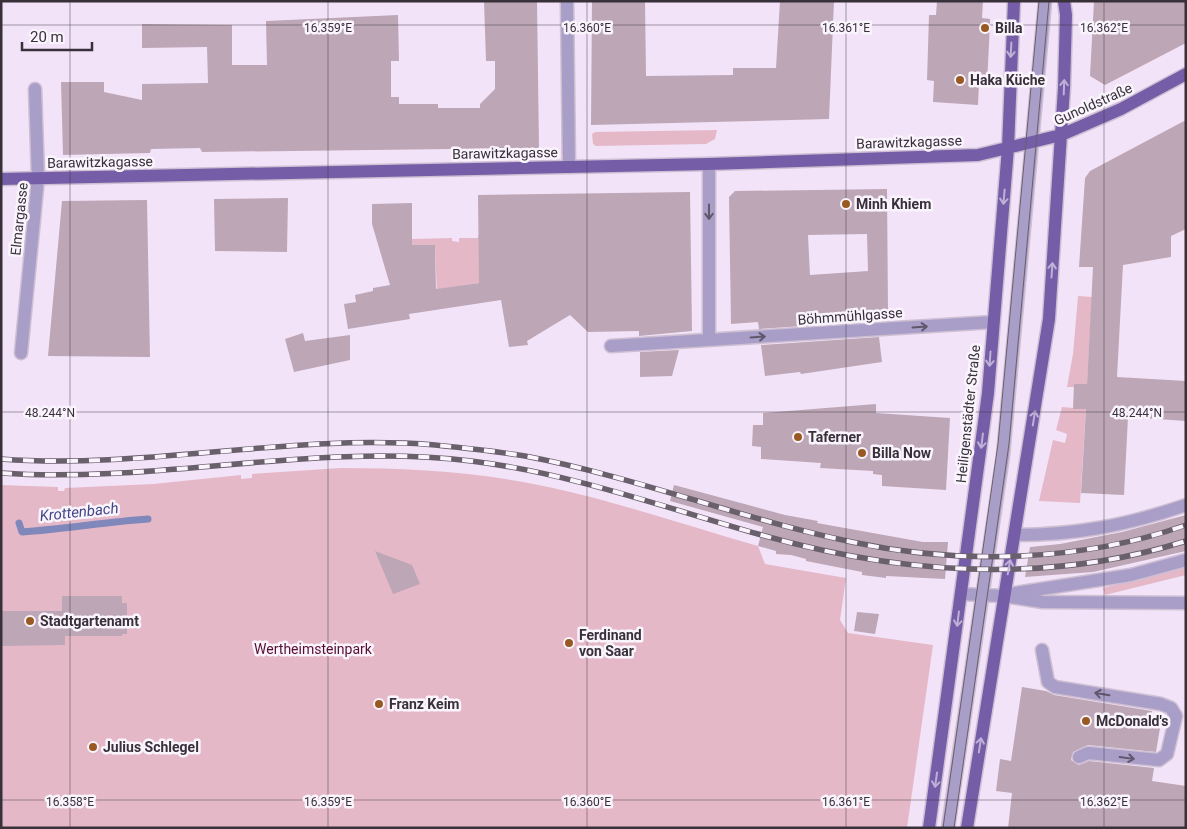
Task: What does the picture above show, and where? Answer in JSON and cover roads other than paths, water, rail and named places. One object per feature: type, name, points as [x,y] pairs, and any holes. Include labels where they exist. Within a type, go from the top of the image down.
[{"type":"main road","name":"Heiligenstädter Straße","points":[[929,828],[988,393],[1008,148],[1014,1]]},
{"type":"main road","points":[[968,828],[1049,319],[1061,135],[1066,15],[1064,1]]},
{"type":"main road","name":"Gunoldstraße","points":[[1008,148],[1061,135],[1121,110],[1186,74]]},
{"type":"main road","name":"Barawitzkagasse","points":[[1,179],[709,164],[978,155],[1008,148]]},
{"type":"street","points":[[567,1],[569,167]]},
{"type":"street","points":[[948,828],[1004,446],[1045,1]]},
{"type":"street","points":[[1066,15],[1069,1]]},
{"type":"street","name":"Elmargasse","points":[[21,353],[38,178],[35,89]]},
{"type":"street","points":[[709,164],[709,340]]},
{"type":"street","name":"Böhmmühlgasse","points":[[611,346],[993,322]]},
{"type":"street","points":[[1015,535],[1071,532],[1111,527],[1186,505]]},
{"type":"street","points":[[1004,596],[1031,589],[1081,584],[1131,575],[1186,560]]},
{"type":"street","points":[[961,594],[1004,596],[1043,602],[1186,603]]},
{"type":"street","points":[[1042,650],[1048,682],[1055,687],[1162,704],[1171,708],[1176,716],[1169,749],[1167,754],[1159,760],[1088,753],[1080,757]]},
{"type":"waterway","name":"Krottenbach","points":[[19,523],[22,532],[148,519]]},
{"type":"tram line","points":[[943,828],[998,444],[1039,1]]},
{"type":"tram line","points":[[954,828],[1009,444],[1049,1]]},
{"type":"railway","points":[[1,459],[55,461],[110,460],[326,444],[381,443],[446,446],[514,454],[566,465],[648,486],[811,533],[893,549],[935,554],[1020,556],[1063,553],[1146,537],[1186,525]]},
{"type":"railway","points":[[1,473],[60,475],[119,473],[353,456],[471,461],[508,466],[580,482],[811,548],[864,558],[972,569],[1026,569],[1079,564],[1133,555],[1186,541]]},
{"type":"place","name":"Billa","points":[[985,28]]},
{"type":"place","name":"Haka Küche","points":[[960,80]]},
{"type":"place","name":"Minh Khiem","points":[[846,204]]},
{"type":"place","name":"Taferner","points":[[798,437]]},
{"type":"place","name":"Billa Now","points":[[862,453]]},
{"type":"place","name":"Stadtgartenamt","points":[[30,621]]},
{"type":"place","name":"Ferdinand von Saar","points":[[569,643]]},
{"type":"place","name":"Franz Keim","points":[[379,704]]},
{"type":"place","name":"McDonald's","points":[[1086,721]]},
{"type":"place","name":"Julius Schlegel","points":[[93,747]]},
{"type":"park label","name":"Wertheimsteinpark","points":[[313,649]]}]
